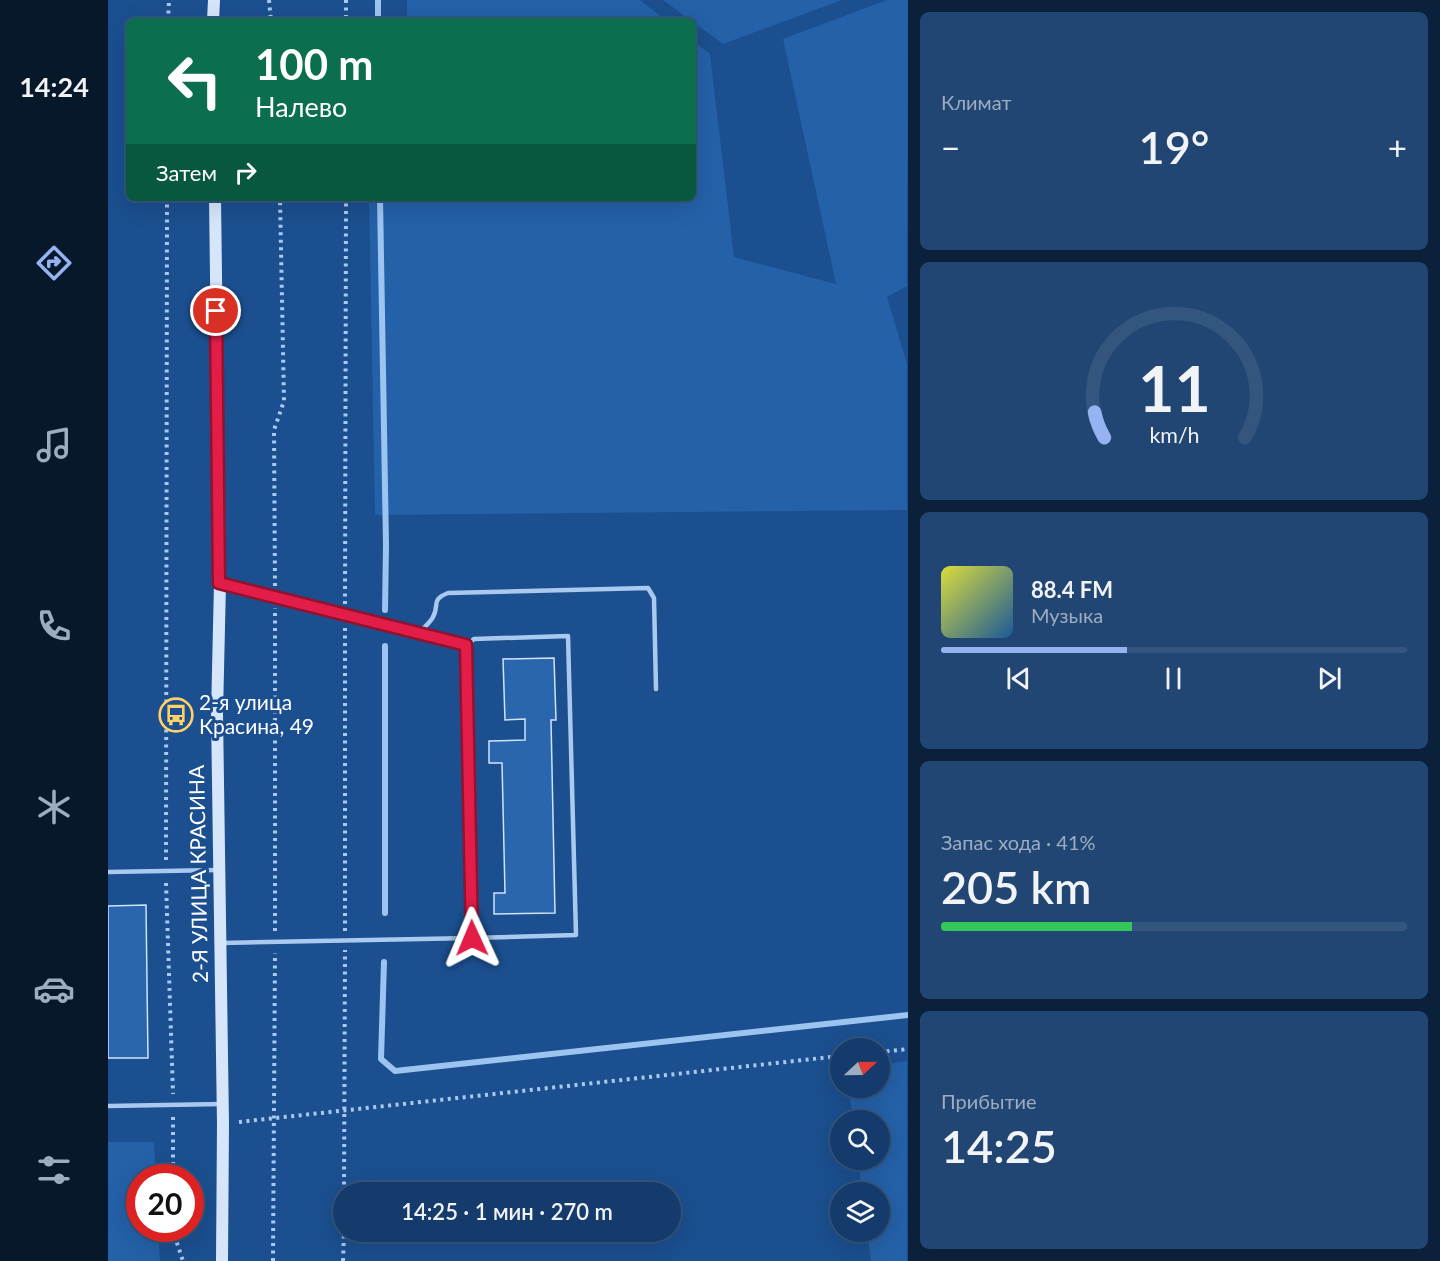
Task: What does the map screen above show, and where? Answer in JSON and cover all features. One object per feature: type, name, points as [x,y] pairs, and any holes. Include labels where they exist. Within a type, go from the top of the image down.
[{"type":"main road","points":[[213,18],[214,0]]},
{"type":"main road","name":"2-Я УЛИЦА КРАСИНА","points":[[214,201],[219,583],[217,714],[223,1124],[222,1261]]},
{"type":"lane","points":[[219,583],[466,645]]},
{"type":"lane","points":[[419,633],[435,615],[436,601],[440,596],[448,593],[648,588],[654,598],[656,689]]},
{"type":"lane","points":[[219,943],[576,935],[568,636],[474,639],[466,645]]},
{"type":"lane","points":[[466,645],[472,938]]},
{"type":"lane","points":[[108,872],[218,870]]},
{"type":"lane","points":[[108,1106],[222,1104]]},
{"type":"path","points":[[168,18],[169,0]]},
{"type":"path","points":[[269,0],[271,18]]},
{"type":"path","points":[[346,0],[346,18]]},
{"type":"path","points":[[167,201],[166,871],[173,1164]]},
{"type":"path","points":[[273,1261],[275,1119],[274,430],[284,401],[280,201]]},
{"type":"path","points":[[344,1182],[346,201]]},
{"type":"path","points":[[890,1051],[908,1049]]},
{"type":"path","points":[[223,1124],[830,1057]]},
{"type":"path","points":[[177,1242],[183,1261]]},
{"type":"path","points":[[344,1242],[344,1261]]},
{"type":"shaded area","points":[[407,0],[640,0],[663,18],[407,18]]},
{"type":"shaded area","points":[[663,0],[842,0],[723,44],[696,24],[696,18],[688,18]]},
{"type":"shaded area","points":[[887,0],[908,0],[907,286],[887,297],[907,364],[907,510],[375,515],[369,201],[696,201],[696,43],[710,54],[734,257],[836,284],[783,39]]},
{"type":"shaded area","points":[[907,1061],[907,1261],[871,1261],[868,1242],[890,1242],[890,1182],[861,1182],[859,1170],[890,1170],[890,1110],[852,1110],[850,1098],[890,1098],[890,1063]]},
{"type":"shaded area","points":[[108,1142],[154,1142],[155,1164],[126,1164],[126,1242],[159,1242],[160,1261],[108,1261]]},
{"type":"building","points":[[554,658],[556,720],[551,720],[555,913],[494,914],[494,893],[505,893],[502,763],[489,763],[489,741],[525,740],[525,719],[505,720],[503,659]]},
{"type":"building","points":[[146,905],[148,1058],[108,1058],[108,906]]},
{"type":"waterway","points":[[378,0],[378,18]]},
{"type":"waterway","points":[[380,201],[385,610]]},
{"type":"waterway","points":[[385,646],[385,913]]},
{"type":"waterway","points":[[384,962],[381,1059],[395,1071],[908,1015]]},
{"type":"place","name":"2-я улица Красина, 49","points":[[176,715]]},
{"type":"route","points":[[216,311],[219,583],[466,645],[472,938]]}]
